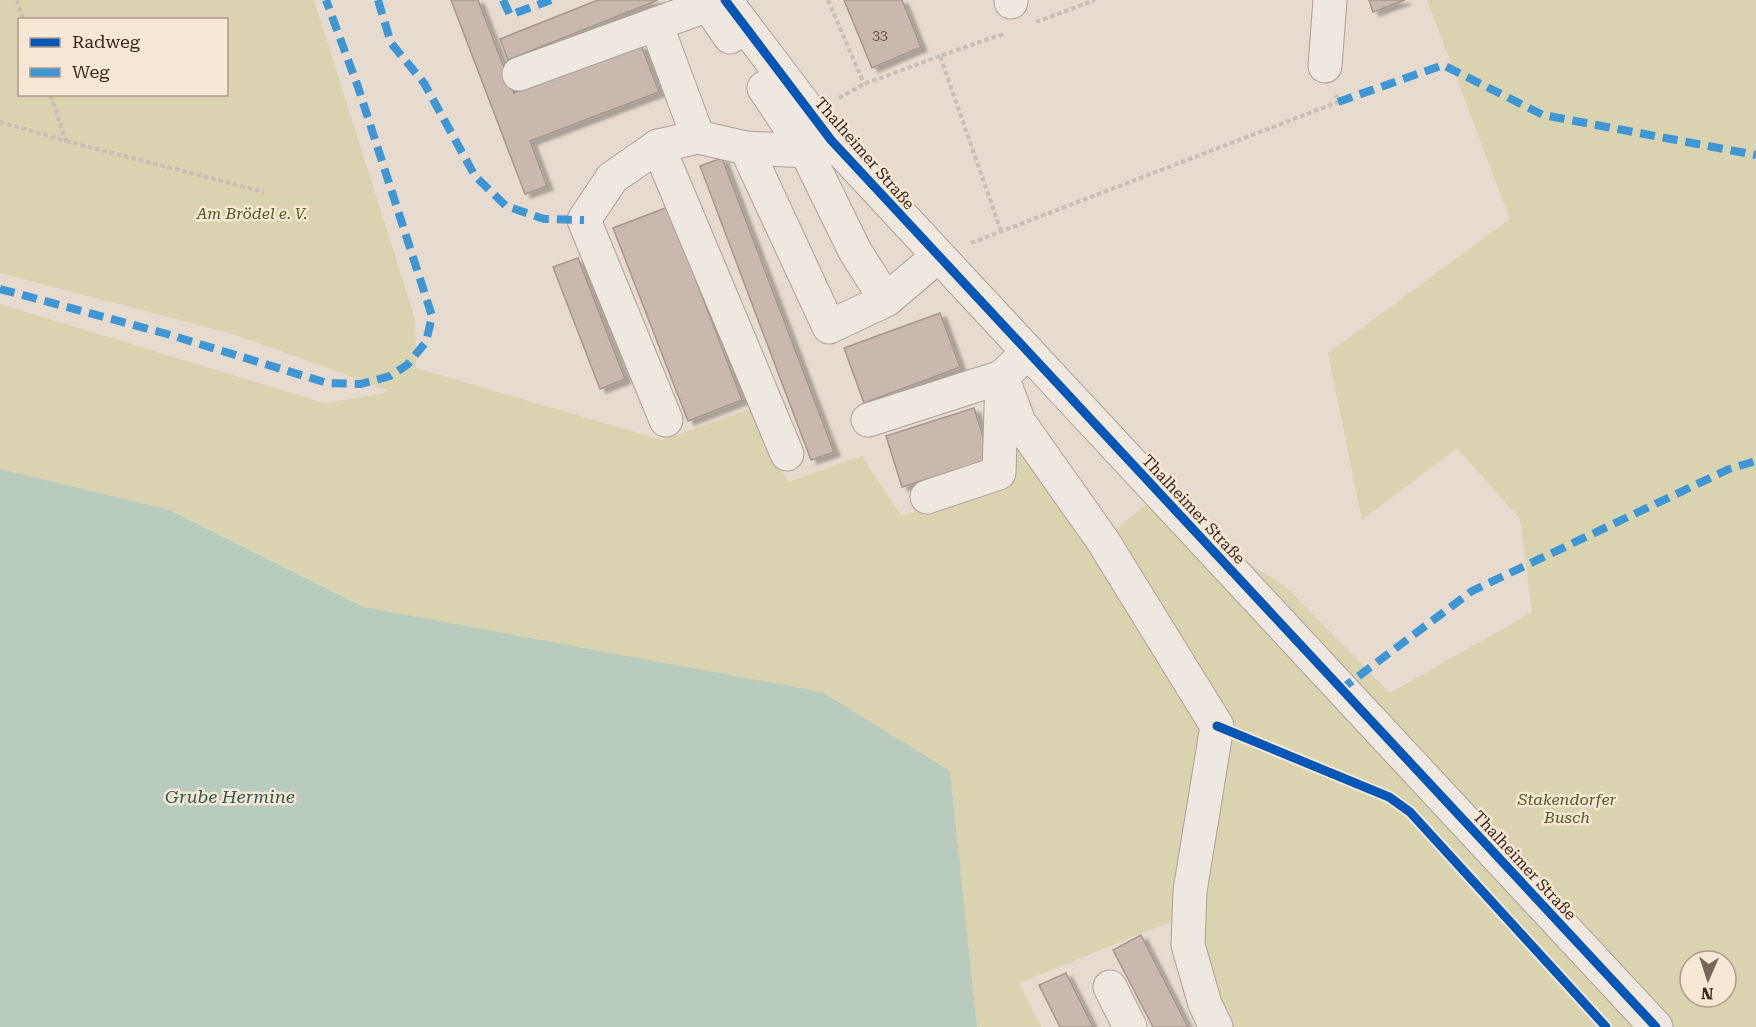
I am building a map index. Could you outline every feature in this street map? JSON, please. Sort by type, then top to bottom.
[{"type":"street","name":"Thalheimer Straße","points":[[725,0],[810,114],[819,145],[937,257],[1028,351],[1656,1027]]},
{"type":"street","points":[[1325,66],[1330,0]]},
{"type":"street","points":[[519,74],[708,5],[819,145],[855,251],[886,300]]},
{"type":"street","points":[[656,24],[698,137]]},
{"type":"street","points":[[666,420],[584,220],[612,178],[658,146],[698,137],[746,148],[819,145]]},
{"type":"street","points":[[658,146],[787,454]]},
{"type":"street","points":[[746,148],[829,327],[886,300],[937,257]]},
{"type":"street","points":[[868,420],[1002,376],[1028,351]]},
{"type":"street","points":[[927,496],[999,473],[1002,376]]},
{"type":"street","points":[[1002,376],[1020,422],[1103,541],[1217,726],[1190,891],[1188,945],[1205,1004],[1216,1027]]},
{"type":"street","points":[[1110,987],[1130,1027]]},
{"type":"path","points":[[17,0],[22,18]]},
{"type":"path","points":[[828,0],[864,84]]},
{"type":"path","points":[[810,114],[864,84],[940,56],[1017,14],[1095,0]]},
{"type":"path","points":[[940,56],[1000,231]]},
{"type":"path","points":[[51,96],[66,141]]},
{"type":"path","points":[[937,257],[1338,102]]},
{"type":"path","points":[[0,123],[264,192]]},
{"type":"green space","points":[[0,0],[314,0],[415,319],[416,368],[662,440],[750,409],[788,482],[862,456],[901,516],[1006,484],[1013,424],[1110,534],[1150,502],[1285,586],[1390,693],[1532,612],[1520,519],[1457,448],[1362,520],[1328,353],[1510,219],[1427,0],[1756,0],[1756,1027],[1221,1027],[1182,917],[1019,983],[1041,1027],[977,1027],[950,771],[822,692],[364,607],[170,510],[0,469],[0,304],[324,403],[382,394],[388,390],[233,334],[0,273]]},
{"type":"water","name":"Grube Hermine","points":[[0,469],[170,510],[364,607],[822,692],[950,771],[977,1027],[0,1027]]},
{"type":"building","points":[[451,0],[478,0],[514,93],[641,45],[659,92],[530,141],[547,186],[525,194]]},
{"type":"building","points":[[598,0],[658,0],[508,60],[500,39]]},
{"type":"building","points":[[844,0],[902,0],[921,47],[872,68]]},
{"type":"building","points":[[1369,0],[1405,0],[1373,12]]},
{"type":"building","points":[[722,158],[834,452],[811,460],[700,166]]},
{"type":"building","points":[[668,207],[742,400],[688,421],[613,228]]},
{"type":"building","points":[[578,258],[625,379],[600,389],[553,267]]},
{"type":"building","points":[[940,313],[960,367],[864,403],[844,348]]},
{"type":"building","points":[[974,408],[990,459],[902,487],[886,436]]},
{"type":"building","points":[[1141,935],[1188,1027],[1153,1027],[1113,950]]},
{"type":"building","points":[[1066,973],[1093,1027],[1060,1027],[1039,985]]},
{"type":"marked path","points":[[0,289],[167,334],[327,383],[361,384],[390,376],[407,365],[426,342],[432,316],[358,87],[326,0]]},
{"type":"marked path","points":[[378,0],[391,43],[424,83],[475,176],[506,206],[544,219],[584,220]]},
{"type":"marked path","points":[[503,0],[510,15],[551,0]]},
{"type":"marked path","points":[[1338,102],[1443,65],[1543,115],[1756,155]]},
{"type":"marked path","points":[[1340,690],[1472,591],[1729,469],[1756,461]]},
{"type":"cycle path","points":[[725,0],[831,140],[1656,1027]]},
{"type":"cycle path","points":[[1217,726],[1389,797],[1410,812],[1606,1027]]},
{"type":"park label","name":"Am Brödel e. V.","points":[[252,213]]},
{"type":"park label","name":"Stakendorfer Busch","points":[[1567,808]]}]
